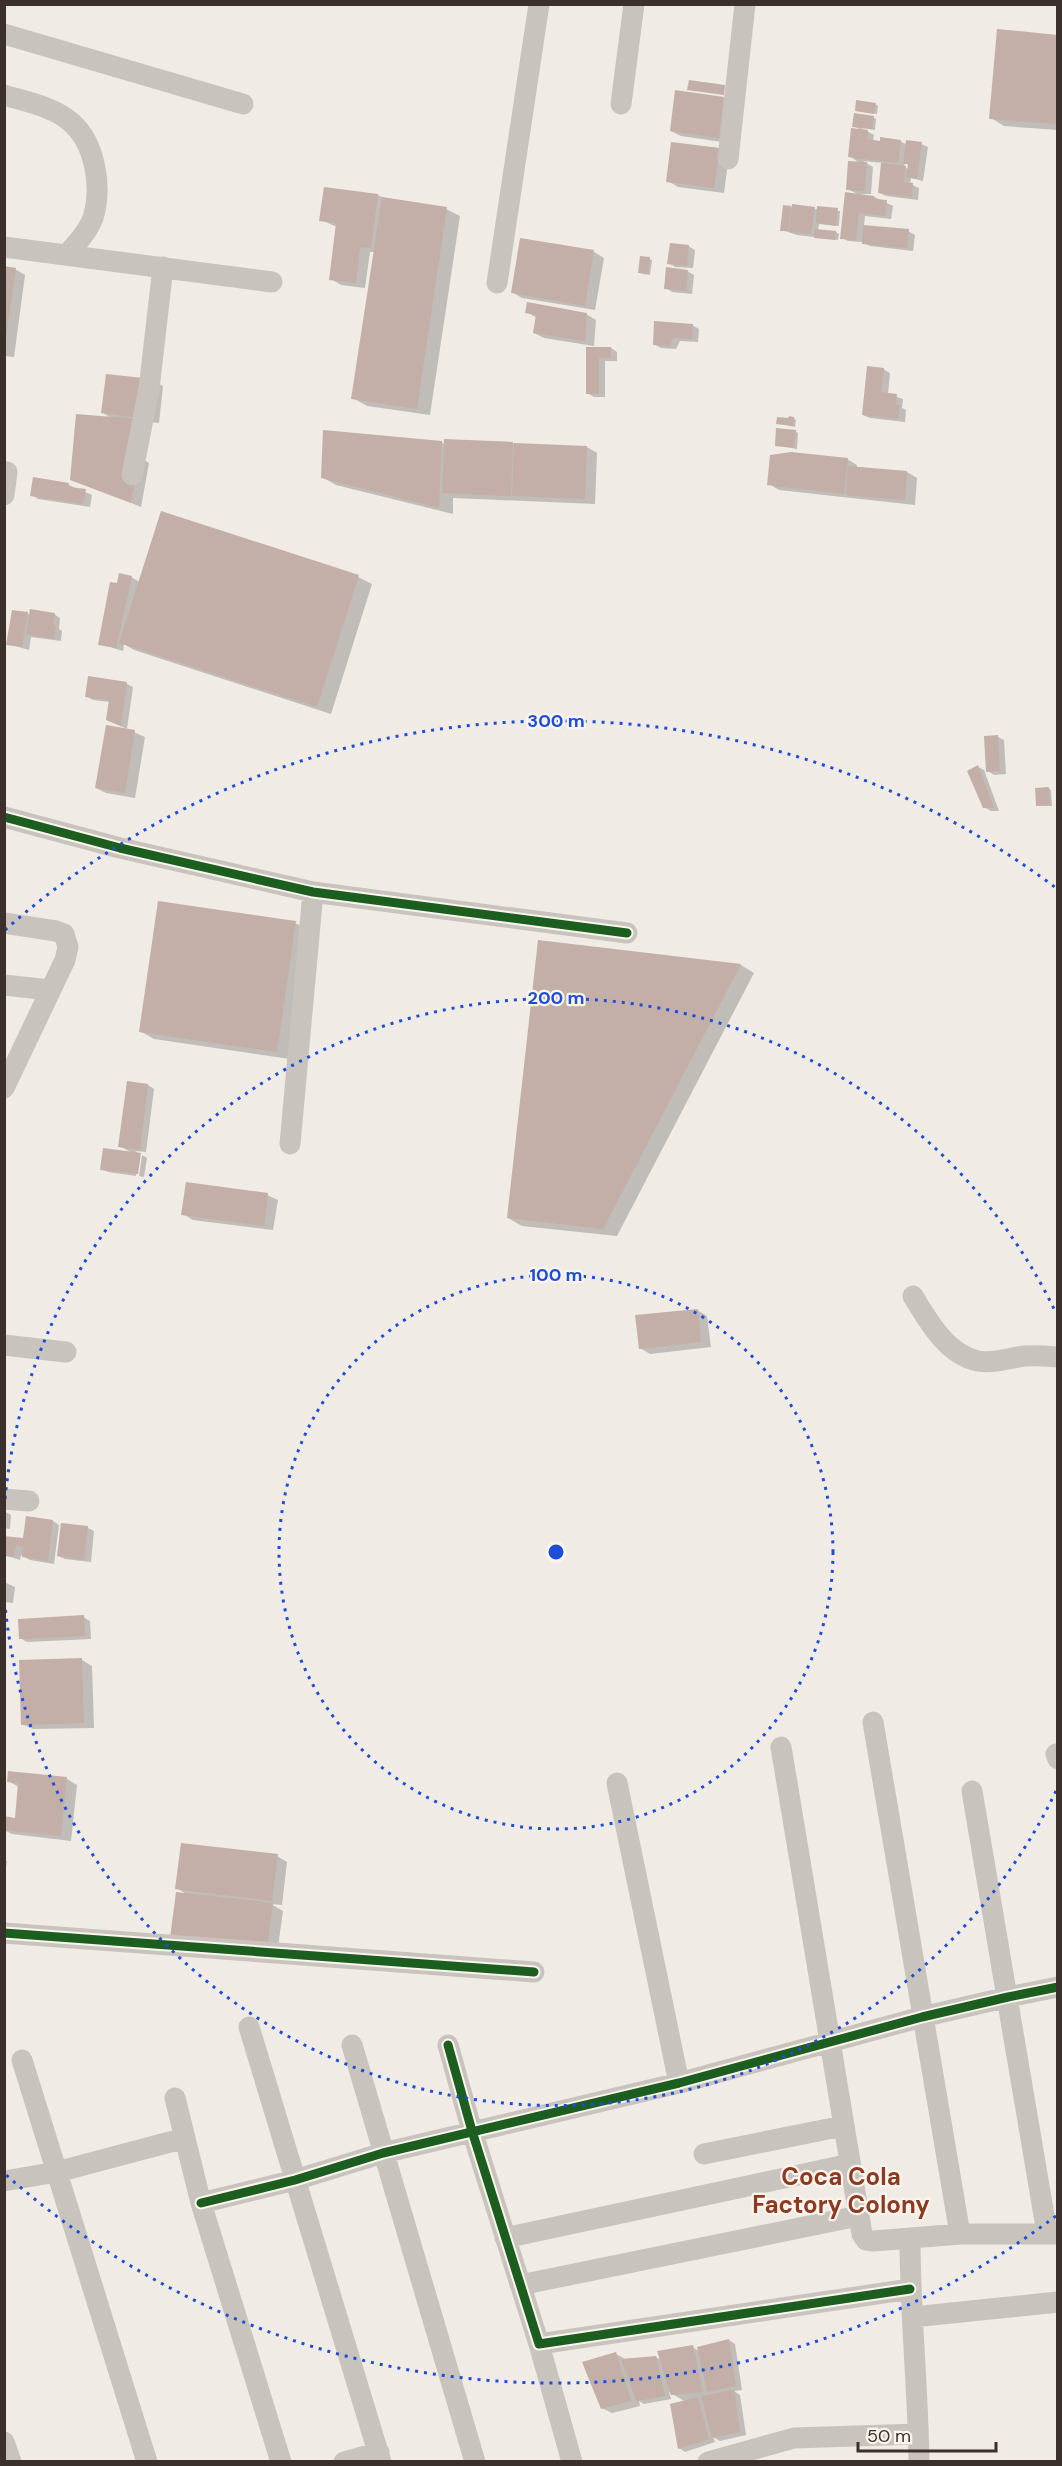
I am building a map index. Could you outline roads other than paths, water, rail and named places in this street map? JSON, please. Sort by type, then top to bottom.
[{"type":"street","points":[[497,283],[539,4]]},
{"type":"street","points":[[621,104],[634,4]]},
{"type":"street","points":[[728,159],[745,4]]},
{"type":"street","points":[[4,34],[243,104]]},
{"type":"street","points":[[4,95],[54,111],[73,124],[91,153],[98,186],[92,219],[77,244],[66,255]]},
{"type":"street","points":[[4,247],[272,282]]},
{"type":"street","points":[[132,476],[149,389],[163,267]]},
{"type":"street","points":[[4,495],[8,472]]},
{"type":"street","points":[[4,818],[120,848],[314,892],[627,933]]},
{"type":"street","points":[[290,1144],[314,892]]},
{"type":"street","points":[[4,924],[56,931],[64,934],[68,947],[50,990],[13,1051],[4,1088]]},
{"type":"street","points":[[4,985],[50,990]]},
{"type":"street","points":[[913,1296],[930,1324],[957,1352],[978,1361],[999,1361],[1026,1356],[1058,1357]]},
{"type":"street","points":[[4,1345],[66,1352]]},
{"type":"street","points":[[4,1499],[29,1501]]},
{"type":"street","points":[[873,1722],[960,2234]]},
{"type":"street","points":[[781,1747],[858,2216],[862,2234],[866,2240],[910,2239],[960,2234],[1052,2234],[972,1791]]},
{"type":"street","points":[[617,1783],[679,2083]]},
{"type":"street","points":[[4,1933],[534,1972]]},
{"type":"street","points":[[201,2203],[295,2180],[382,2153],[679,2083],[1008,1997],[1058,1988]]},
{"type":"street","points":[[249,2027],[380,2457],[344,2462]]},
{"type":"street","points":[[352,2045],[475,2462]]},
{"type":"street","points":[[448,2045],[472,2131],[539,2344],[572,2462]]},
{"type":"street","points":[[22,2060],[147,2462]]},
{"type":"street","points":[[175,2098],[201,2203],[281,2462]]},
{"type":"street","points":[[704,2154],[843,2126]]},
{"type":"street","points":[[4,2181],[57,2172],[185,2138]]},
{"type":"street","points":[[505,2238],[850,2164]]},
{"type":"street","points":[[520,2286],[858,2216]]},
{"type":"street","points":[[910,2239],[910,2289],[914,2317],[919,2462]]},
{"type":"street","points":[[539,2344],[910,2289]]},
{"type":"street","points":[[914,2317],[1058,2302]]},
{"type":"street","points":[[708,2462],[794,2438],[918,2434]]},
{"type":"street","points":[[4,2442],[11,2462]]},
{"type":"district","name":"Coca Cola Factory Colony","points":[[841,2191]]}]
